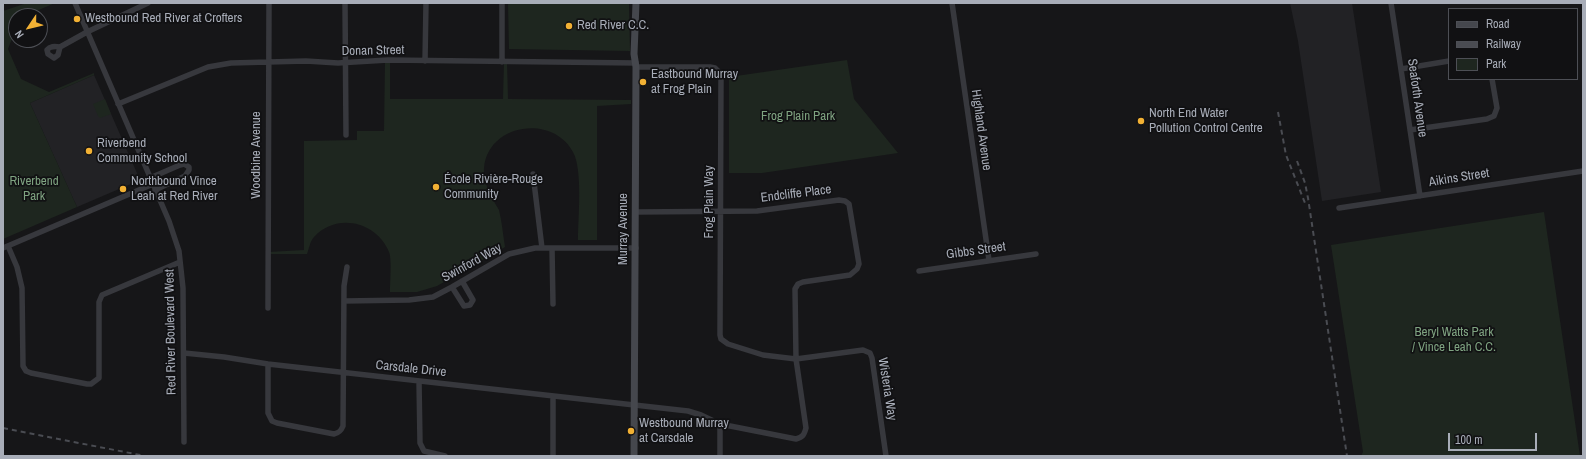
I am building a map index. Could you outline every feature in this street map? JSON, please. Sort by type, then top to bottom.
[{"type":"street","name":"Red River Boulevard West","points":[[75,3],[174,233],[179,251],[184,288],[184,442]]},
{"type":"street","points":[[60,47],[87,32],[148,3]]},
{"type":"street","name":"Woodbine Avenue","points":[[268,308],[269,3]]},
{"type":"street","points":[[345,3],[345,54],[347,62],[346,135]]},
{"type":"street","points":[[425,61],[426,3]]},
{"type":"street","points":[[502,3],[502,62]]},
{"type":"street","name":"Murray Avenue","points":[[634,456],[636,65],[634,54],[636,3]]},
{"type":"street","name":"Highland Avenue","points":[[952,3],[989,260]]},
{"type":"street","name":"Seaforth Avenue","points":[[1391,3],[1420,196]]},
{"type":"street","name":"Donan Street","points":[[118,104],[208,67],[231,63],[425,61],[636,65]]},
{"type":"street","points":[[1401,68],[1448,61]]},
{"type":"street","name":"Frog Plain Way","points":[[636,65],[710,67],[715,68],[721,74],[720,335],[728,344],[763,355],[796,359]]},
{"type":"street","points":[[1410,130],[1487,119],[1494,116],[1496,108],[1492,80]]},
{"type":"street","points":[[155,190],[185,176],[189,170],[189,167],[184,164],[180,165],[151,181],[6,247],[18,267],[22,288],[23,366],[31,373],[91,384],[99,378],[99,302],[102,295],[180,262]]},
{"type":"street","name":"Aikins Street","points":[[1339,208],[1583,171]]},
{"type":"street","points":[[533,174],[542,248]]},
{"type":"street","name":"Endcliffe Place","points":[[636,212],[757,211],[839,200],[845,201],[849,204],[859,264],[857,269],[850,275],[798,284],[795,289],[796,359]]},
{"type":"street","name":"Swinford Way","points":[[344,301],[422,299],[433,297],[509,254],[519,250],[542,248],[636,248]]},
{"type":"street","points":[[552,248],[553,304]]},
{"type":"street","name":"Gibbs Street","points":[[919,271],[1036,254]]},
{"type":"street","points":[[268,364],[268,413],[272,420],[276,423],[334,434],[342,430],[344,301],[347,267]]},
{"type":"street","points":[[452,287],[464,306],[470,305],[473,300],[462,281]]},
{"type":"street","name":"Wisteria Way","points":[[796,359],[863,350],[870,353],[872,358],[886,456]]},
{"type":"street","name":"Carsdale Drive","points":[[184,353],[224,357],[268,364],[688,411],[720,424],[796,439],[801,438],[806,428],[796,359]]},
{"type":"street","points":[[419,381],[420,443],[424,451],[445,456]]},
{"type":"street","points":[[552,396],[552,456]]},
{"type":"street","points":[[720,424],[720,456]]},
{"type":"shaded area","points":[[1290,3],[1352,3],[1381,192],[1322,201],[1298,41]]},
{"type":"shaded area","name":"Riverbend Community School","points":[[94,75],[140,180],[77,207],[30,103]]},
{"type":"green space","name":"Riverbend Park","points":[[27,3],[55,3],[43,8],[12,8]]},
{"type":"green space","name":"Red River C.C.","points":[[508,3],[629,3],[630,51],[509,49]]},
{"type":"green space","name":"Riverbend Park","points":[[8,9],[8,49],[21,79],[49,92],[94,73],[94,75],[30,103],[77,207],[3,239],[3,11]]},
{"type":"green space","name":"Frog Plain Park","points":[[847,60],[854,99],[898,153],[762,173],[729,173],[729,77]]},
{"type":"green space","points":[[385,62],[390,62],[390,99],[503,99],[504,62],[507,62],[508,99],[631,100],[631,104],[597,106],[597,240],[578,240],[579,182],[576,160],[573,152],[564,140],[551,132],[537,128],[522,129],[509,133],[497,141],[488,153],[484,168],[484,176],[488,189],[499,210],[505,247],[437,286],[417,292],[390,292],[391,265],[389,252],[375,233],[366,227],[356,224],[345,223],[323,229],[314,237],[307,254],[271,254],[268,252],[304,250],[304,141],[357,140],[357,131],[384,131]]},
{"type":"green space","points":[[105,99],[111,114],[100,118],[93,104]]},
{"type":"green space","name":"Beryl Watts Park / Vince Leah C.C.","points":[[1544,212],[1580,456],[1361,456],[1363,452],[1331,245]]},
{"type":"railway","points":[[1278,112],[1286,155],[1305,203]]},
{"type":"railway","points":[[1297,161],[1305,183],[1308,198],[1347,456]]},
{"type":"railway","points":[[3,428],[145,456]]},
{"type":"place","name":"Westbound Red River at Crofters","points":[[77,19]]},
{"type":"place","name":"Red River C.C.","points":[[569,26]]},
{"type":"place","name":"Eastbound Murray at Frog Plain","points":[[643,82]]},
{"type":"place","name":"North End Water Pollution Control Centre","points":[[1141,121]]},
{"type":"place","name":"Riverbend Community School","points":[[89,151]]},
{"type":"place","name":"École Rivière-Rouge Community","points":[[436,187]]},
{"type":"place","name":"Northbound Vince Leah at Red River","points":[[123,189]]},
{"type":"place","name":"Westbound Murray at Carsdale","points":[[631,431]]}]
